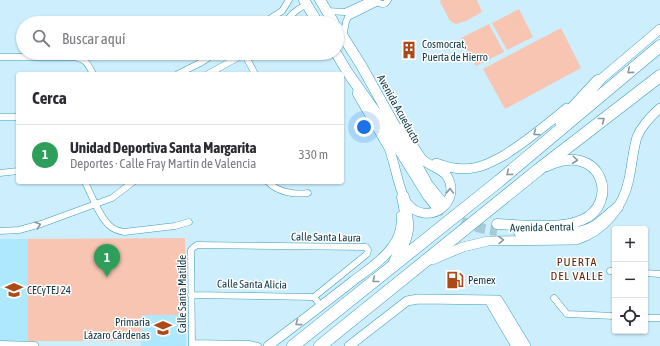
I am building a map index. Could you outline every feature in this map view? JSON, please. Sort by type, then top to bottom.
[{"type":"highway","points":[[283,346],[294,345],[526,158],[660,46]]},
{"type":"highway","points":[[320,346],[538,170],[659,77]]},
{"type":"highway","points":[[526,158],[598,81]]},
{"type":"highway","points":[[394,265],[408,229],[403,197]]},
{"type":"highway","points":[[332,346],[356,317]]},
{"type":"main road","points":[[320,0],[330,16]]},
{"type":"main road","points":[[305,2],[314,16]]},
{"type":"main road","points":[[412,146],[426,158],[445,166],[467,169],[484,166],[518,147],[540,131],[660,29]]},
{"type":"main road","name":"Avenida Acueducto","points":[[340,60],[377,114],[428,196],[439,204],[344,39]]},
{"type":"main road","points":[[348,73],[355,88],[384,137],[393,157],[403,197],[414,210],[418,212],[429,214],[435,213],[443,208],[448,201],[450,194],[450,184],[446,174],[425,162],[412,146],[387,108],[382,104]]},
{"type":"main road","name":"Avenida Central","points":[[420,266],[446,253],[476,243],[501,240],[561,241],[576,240],[588,236],[604,225],[618,208],[629,180],[638,136],[650,118],[660,108]]},
{"type":"main road","points":[[538,170],[556,161],[568,159],[584,161],[597,171],[602,187],[600,203],[596,210],[583,220],[567,224],[497,227],[568,234],[587,230],[618,208]]},
{"type":"main road","points":[[268,346],[321,306],[392,248],[401,227],[402,219],[396,167]]},
{"type":"main road","points":[[348,346],[407,301],[418,299],[494,300]]},
{"type":"main road","points":[[494,300],[516,346]]},
{"type":"main road","points":[[494,300],[526,346]]},
{"type":"street","points":[[274,16],[282,11],[289,0]]},
{"type":"street","points":[[327,11],[347,14],[375,1],[383,4],[387,3],[388,0]]},
{"type":"street","points":[[291,16],[305,2]]},
{"type":"street","points":[[344,32],[347,14]]},
{"type":"street","points":[[0,57],[16,57]]},
{"type":"street","points":[[84,60],[92,72]]},
{"type":"street","points":[[182,72],[205,60]]},
{"type":"street","points":[[212,72],[233,60]]},
{"type":"street","points":[[249,60],[255,72]]},
{"type":"street","points":[[202,62],[208,72]]},
{"type":"street","points":[[0,117],[16,117]]},
{"type":"street","points":[[0,173],[16,171]]},
{"type":"street","points":[[86,184],[110,227],[117,231],[124,232],[175,226],[189,222]]},
{"type":"street","points":[[0,231],[19,230],[42,224],[112,198],[130,184]]},
{"type":"street","points":[[270,184],[281,190],[300,194],[308,193]]},
{"type":"street","name":"Calle Santa Matilde","points":[[192,344],[191,250],[197,245]]},
{"type":"street","name":"Calle Santa Laura","points":[[197,245],[366,247],[368,250],[367,254],[314,297]]},
{"type":"street","points":[[648,273],[660,274]]},
{"type":"street","name":"Calle Santa Alicia","points":[[191,295],[314,297]]},
{"type":"street","points":[[314,297],[321,306]]},
{"type":"street","points":[[554,298],[567,314],[612,316]]},
{"type":"street","points":[[648,318],[660,318]]},
{"type":"street","points":[[0,344],[35,345]]},
{"type":"street","points":[[192,344],[249,344],[258,346]]},
{"type":"shaded area","points":[[441,0],[477,0],[482,12],[466,21],[456,24],[450,21],[440,2]]},
{"type":"shaded area","points":[[519,9],[533,37],[507,50],[492,23]]},
{"type":"shaded area","points":[[489,24],[504,52],[476,66],[461,38]]},
{"type":"shaded area","points":[[561,28],[581,68],[505,109],[483,69]]},
{"type":"shaded area","points":[[185,238],[186,315],[141,315],[141,341],[28,341],[28,239]]},
{"type":"shaded area","name":"CECyTEJ 24","points":[[0,239],[28,239],[28,341],[0,341]]},
{"type":"shaded area","name":"Primaria Lázaro Cárdenas","points":[[140,315],[186,315],[186,346],[141,346]]},
{"type":"tunnel","points":[[436,206],[450,216],[465,223],[480,228],[497,231]]},
{"type":"place","name":"Cosmocrat, Puerta de Hierro","points":[[409,50]]},
{"type":"place","name":"Unidad Deportiva Santa Margarita","points":[[107,277]]},
{"type":"place","name":"Pemex","points":[[455,280]]},
{"type":"place","name":"CECyTEJ 24","points":[[14,290]]},
{"type":"place","name":"Primaria Lázaro Cárdenas","points":[[163,328]]},
{"type":"district","name":"PUERTA DEL VALLE","points":[[577,269]]}]
